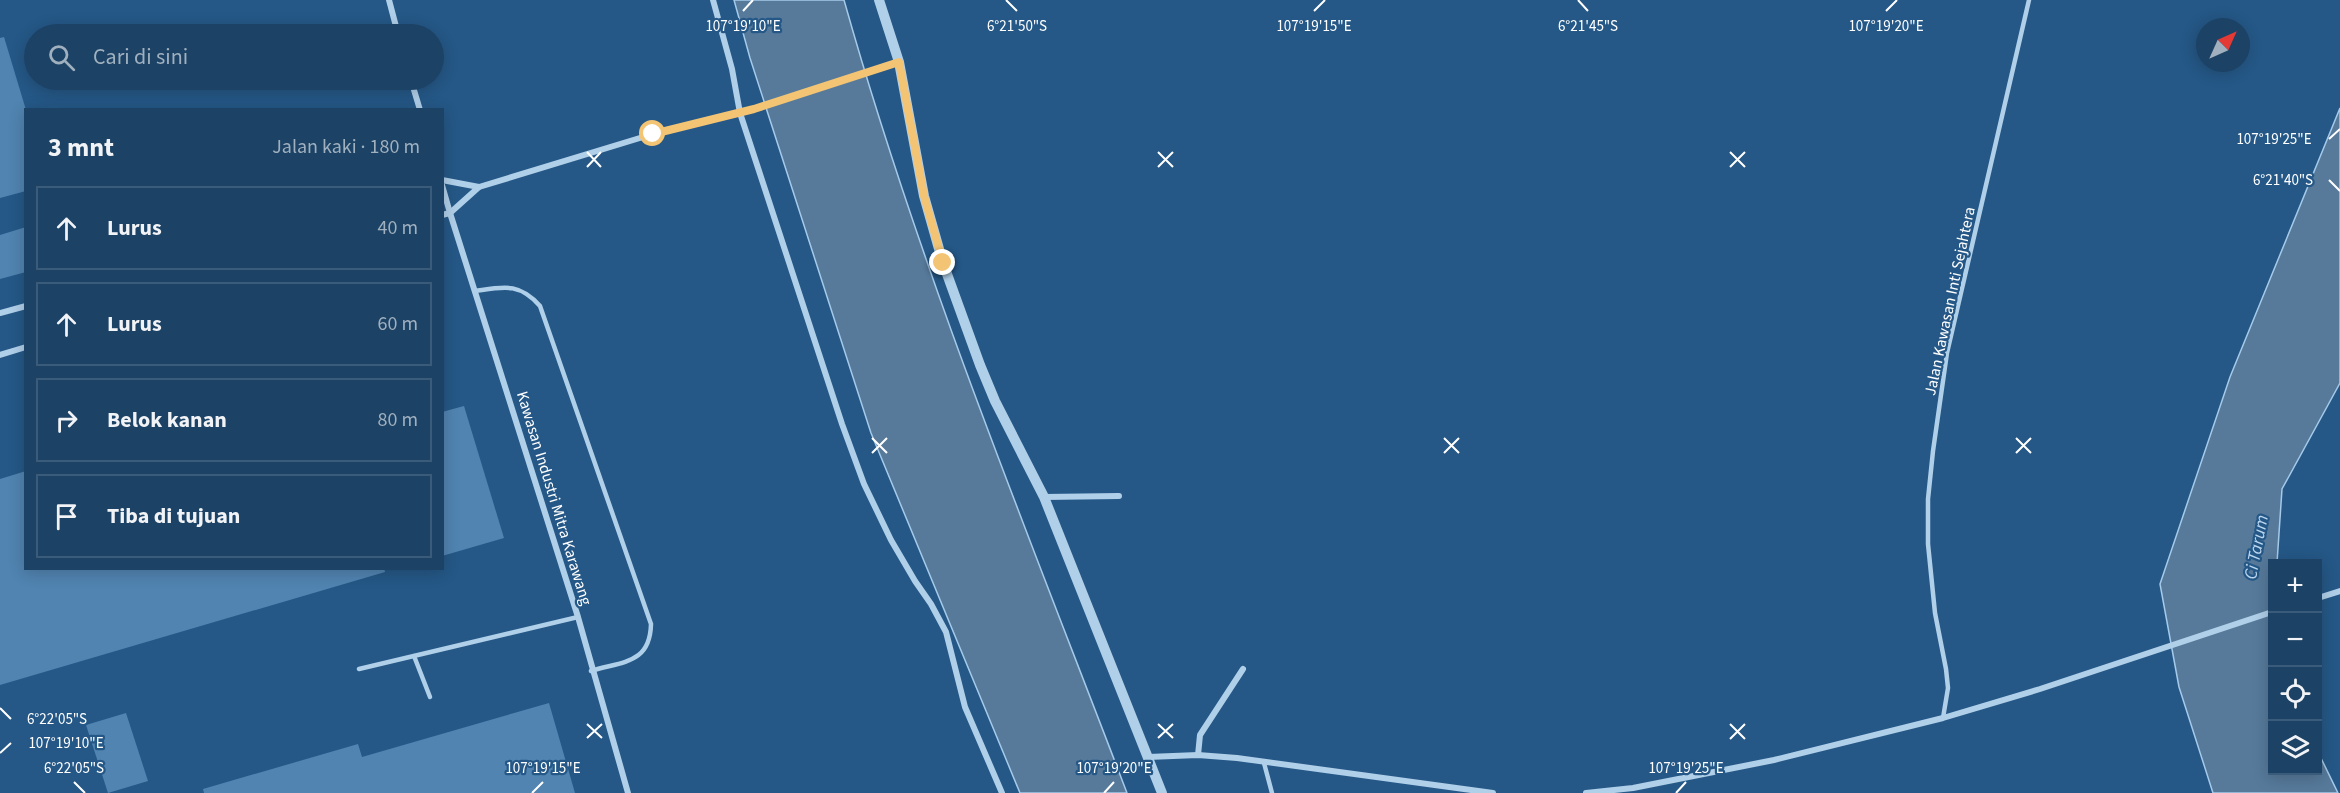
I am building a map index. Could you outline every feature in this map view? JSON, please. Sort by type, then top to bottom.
[{"type":"street","points":[[389,0],[395,24]]},
{"type":"street","points":[[713,0],[732,69],[740,113],[864,484],[891,540],[946,632],[965,707],[1002,793]]},
{"type":"street","points":[[879,0],[899,62],[919,173],[943,263],[991,392],[1044,497],[1162,793]]},
{"type":"street","points":[[446,214],[479,187],[653,134],[754,109],[871,73],[899,62]]},
{"type":"street","points":[[414,90],[419,108]]},
{"type":"street","points":[[444,180],[479,187]]},
{"type":"street","name":"Kawasan Industri Mitra Karawang","points":[[446,214],[475,291],[578,617],[591,671],[628,793]]},
{"type":"street","points":[[0,313],[24,307]]},
{"type":"street","points":[[0,355],[24,348]]},
{"type":"street","points":[[1044,497],[1119,496]]},
{"type":"street","points":[[2322,597],[2340,591]]},
{"type":"street","points":[[1586,793],[1633,788],[1774,760],[1943,718],[2040,689],[2269,613]]},
{"type":"street","points":[[1198,755],[1200,735],[1243,669]]},
{"type":"street","points":[[1148,757],[1198,755],[1238,758],[1493,793]]},
{"type":"lane","name":"Jalan Kawasan Inti Sejahtera","points":[[1943,718],[1948,688],[1935,613],[1928,544],[1928,499],[1933,451],[1947,353],[2029,0]]},
{"type":"lane","points":[[475,291],[509,286],[532,296],[540,306],[651,624],[651,639],[646,650],[637,657],[591,671]]},
{"type":"lane","points":[[359,669],[578,617]]},
{"type":"lane","points":[[414,656],[430,697]]},
{"type":"lane","points":[[1264,763],[1272,793]]},
{"type":"water","points":[[734,0],[844,0],[906,201],[976,400],[1127,793],[1020,793],[871,433],[750,58]]},
{"type":"water","name":"Ci Tarum","points":[[2340,108],[2340,383],[2282,489],[2277,559],[2268,559],[2268,775],[2322,775],[2322,760],[2338,793],[2213,793],[2179,687],[2160,584],[2230,377]]},
{"type":"building","points":[[4,37],[25,108],[24,192],[0,198],[0,38]]},
{"type":"building","points":[[24,228],[24,273],[0,279],[0,235]]},
{"type":"building","points":[[464,406],[504,538],[444,555],[444,411]]},
{"type":"building","points":[[24,472],[24,570],[384,570],[385,572],[0,685],[0,479]]},
{"type":"building","points":[[549,703],[575,793],[204,793],[203,789],[358,744],[362,757]]},
{"type":"building","points":[[126,713],[148,781],[108,793],[86,725]]},
{"type":"route","points":[[653,134],[754,109],[871,73],[899,62],[924,196],[943,263]]}]
